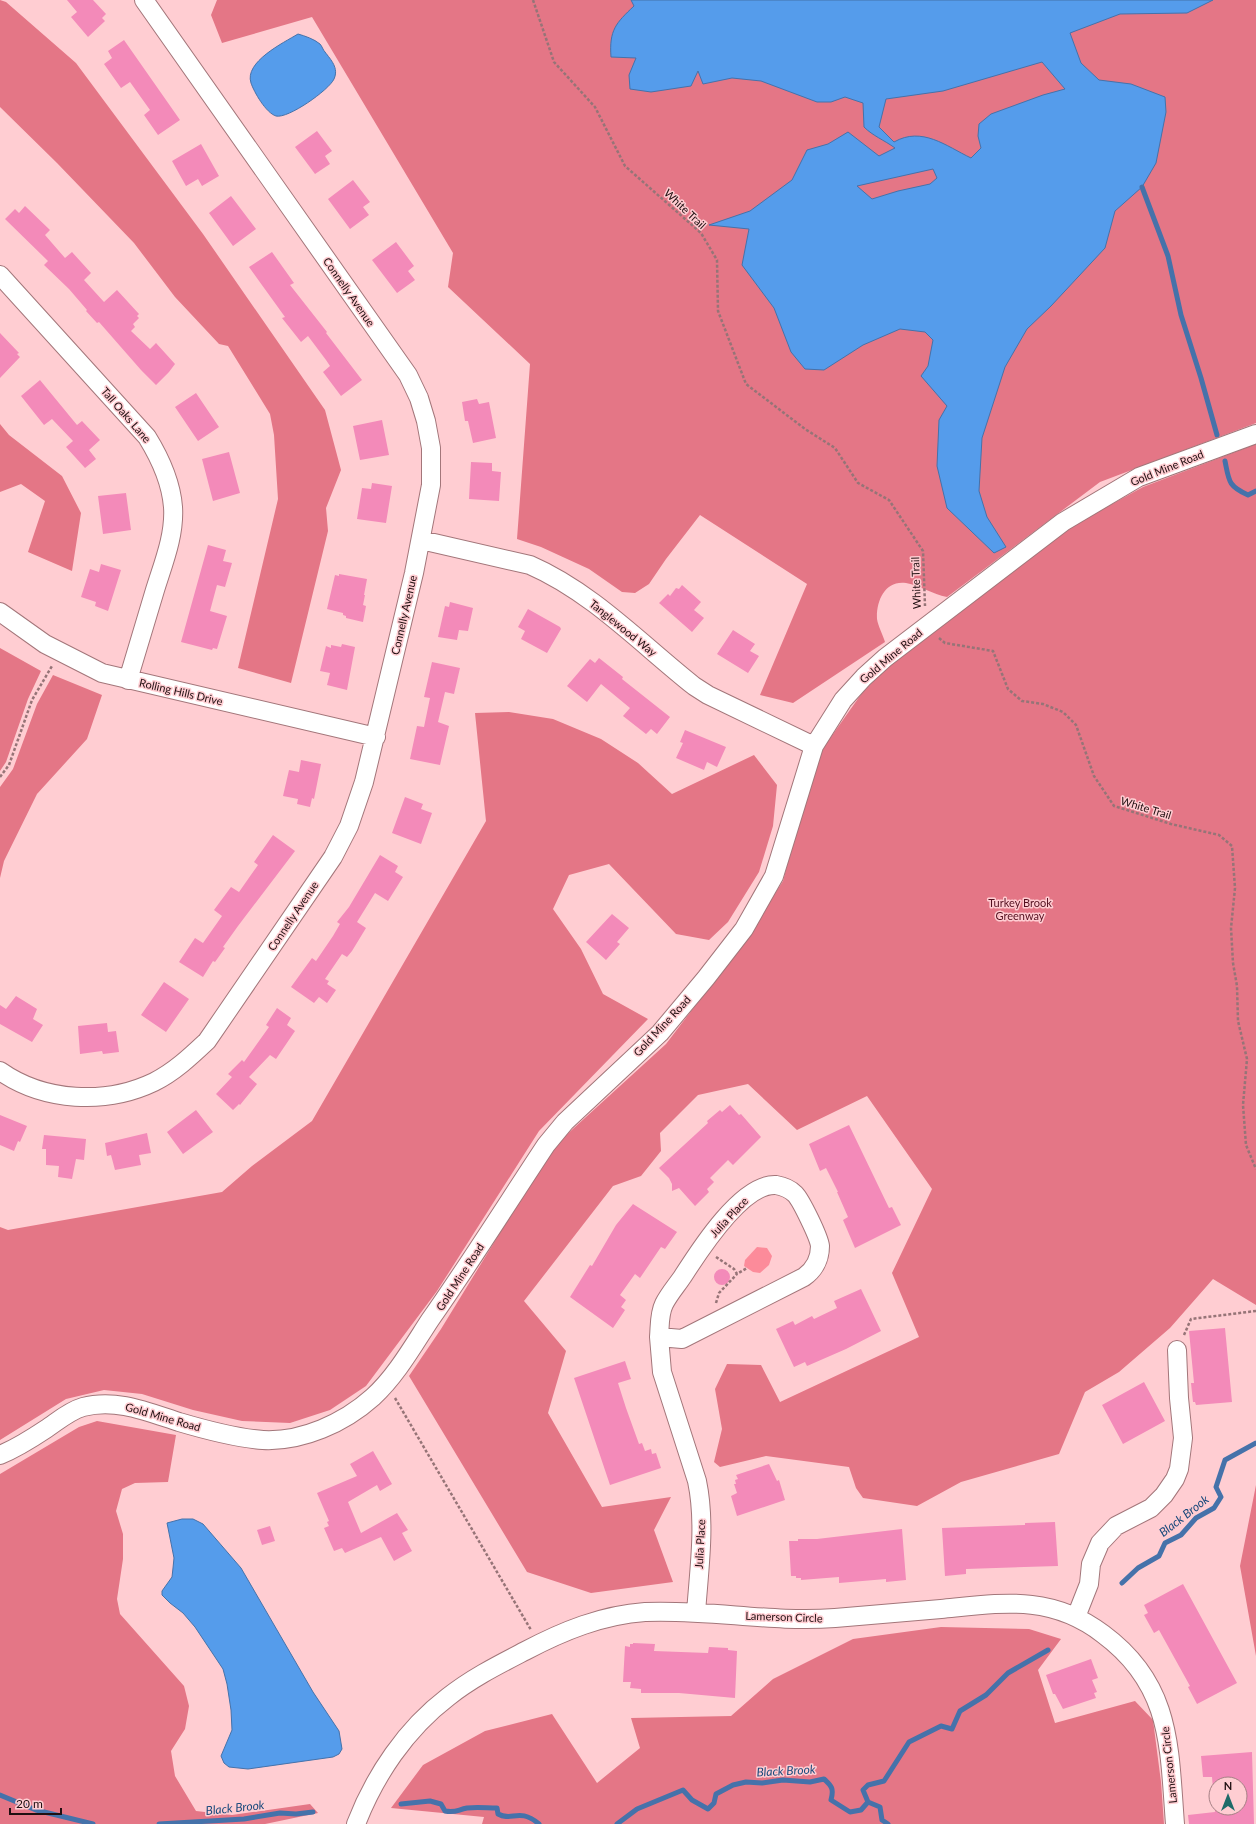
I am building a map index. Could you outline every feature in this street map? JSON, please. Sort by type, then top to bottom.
[{"type":"street","name":"Connelly Avenue","points":[[0,1071],[18,1082],[52,1093],[73,1096],[107,1096],[134,1090],[154,1082],[170,1073],[207,1041],[229,1011],[333,857],[358,804],[376,737],[421,540],[431,485],[431,448],[426,421],[419,398],[408,375],[144,0]]},
{"type":"street","name":"Tall Oaks Lane","points":[[0,275],[139,427],[156,452],[168,481],[173,508],[173,522],[167,548],[128,680]]},
{"type":"street","name":"Gold Mine Road","points":[[0,1455],[19,1446],[74,1411],[102,1404],[126,1406],[200,1428],[263,1440],[295,1437],[330,1426],[358,1410],[384,1386],[446,1297],[546,1145],[565,1122],[660,1032],[706,978],[744,929],[774,876],[814,746],[831,718],[858,683],[885,658],[1063,522],[1139,478],[1256,434]]},
{"type":"street","name":"Tanglewood Way","points":[[421,540],[530,565],[547,572],[577,590],[676,672],[708,695],[814,746]]},
{"type":"street","name":"Rolling Hills Drive","points":[[0,612],[24,630],[61,653],[102,673],[376,737]]},
{"type":"street","name":"Julia Place","points":[[659,1337],[682,1339],[804,1277],[812,1270],[818,1256],[819,1242],[800,1201],[794,1193],[778,1186],[764,1186],[750,1194],[733,1209],[699,1252],[665,1303],[661,1316],[659,1337],[662,1372],[697,1481],[700,1496],[701,1530],[696,1613]]},
{"type":"street","points":[[1076,1617],[1089,1584],[1091,1564],[1100,1543],[1116,1526],[1151,1508],[1164,1495],[1175,1479],[1179,1469],[1183,1438],[1179,1398],[1177,1350]]},
{"type":"street","name":"Lamerson Circle","points":[[356,1824],[380,1774],[404,1741],[427,1715],[445,1698],[481,1674],[539,1644],[584,1624],[622,1615],[659,1612],[804,1620],[1019,1603],[1049,1608],[1076,1617],[1099,1630],[1116,1644],[1136,1666],[1149,1685],[1159,1706],[1166,1728],[1175,1824]]},
{"type":"path","name":"White Trail","points":[[533,0],[554,62],[595,107],[625,166],[701,233],[717,260],[718,311],[746,384],[805,428],[835,448],[858,483],[889,500],[923,551],[926,626],[945,643],[993,651],[1008,689],[1022,700],[1043,704],[1063,712],[1076,725],[1094,776],[1114,806],[1171,824],[1219,834],[1232,846],[1235,888],[1231,928],[1233,962],[1237,986],[1238,1021],[1247,1059],[1243,1105],[1246,1145],[1256,1169]]},
{"type":"path","points":[[0,777],[8,765],[32,700],[52,666]]},
{"type":"path","points":[[712,1260],[715,1256],[737,1274]]},
{"type":"path","points":[[718,1308],[716,1302],[717,1297],[737,1274],[747,1268]]},
{"type":"path","points":[[1177,1350],[1191,1319],[1256,1311]]},
{"type":"path","points":[[384,1386],[394,1396],[539,1644]]},
{"type":"shaded area","points":[[757,1247],[767,1248],[772,1256],[769,1265],[760,1273],[753,1272],[744,1266],[745,1260]]},
{"type":"green space","points":[[0,0],[6,2],[76,63],[203,234],[325,410],[341,470],[326,508],[328,531],[291,683],[238,668],[278,499],[274,435],[270,414],[228,346],[219,344],[175,297],[134,243],[57,163],[0,107]]},
{"type":"green space","points":[[217,0],[1256,0],[1256,423],[1100,482],[947,597],[906,583],[892,585],[883,593],[877,612],[877,619],[885,642],[793,703],[760,695],[807,584],[700,515],[649,584],[635,593],[622,592],[589,569],[541,547],[517,539],[530,364],[448,287],[453,253],[312,17],[222,43],[211,15]]},
{"type":"green space","points":[[0,424],[9,435],[62,476],[81,513],[72,571],[28,552],[45,501],[21,484],[0,492]]},
{"type":"green space","name":"Turkey Brook Greenway","points":[[1256,444],[1256,1305],[1213,1279],[1170,1328],[1119,1372],[1085,1392],[1059,1454],[961,1482],[917,1506],[863,1498],[856,1488],[849,1467],[766,1456],[720,1467],[714,1462],[722,1429],[715,1389],[727,1364],[761,1365],[780,1402],[919,1337],[892,1273],[932,1189],[867,1096],[797,1130],[748,1084],[698,1095],[660,1133],[661,1151],[641,1176],[613,1186],[524,1301],[566,1351],[548,1413],[602,1507],[671,1497],[654,1530],[673,1582],[591,1593],[527,1572],[409,1376],[441,1329],[552,1148],[666,1044],[743,943],[783,881],[809,780],[821,751],[862,693],[888,666],[1063,531],[1143,487]]},
{"type":"green space","points":[[0,648],[41,671],[28,699],[6,762],[0,771]]},
{"type":"green space","points":[[53,675],[102,695],[87,739],[37,794],[4,861],[0,878],[0,787],[13,769],[37,704]]},
{"type":"green space","points":[[509,712],[553,719],[601,739],[638,763],[672,794],[754,755],[777,785],[773,826],[759,872],[728,922],[709,940],[676,934],[609,864],[569,875],[553,909],[581,949],[603,994],[648,1019],[539,1131],[437,1291],[366,1386],[330,1410],[290,1423],[242,1421],[193,1410],[142,1394],[104,1390],[66,1399],[0,1440],[0,1227],[8,1230],[222,1192],[252,1166],[312,1121],[486,821],[475,713]]},
{"type":"green space","points":[[97,1421],[176,1435],[168,1482],[135,1483],[122,1489],[116,1511],[123,1534],[123,1559],[117,1599],[120,1614],[184,1686],[189,1706],[185,1729],[171,1751],[175,1776],[196,1811],[232,1815],[310,1804],[318,1813],[265,1824],[0,1824],[0,1474],[79,1427]]},
{"type":"green space","points":[[1256,1485],[1256,1656],[1240,1566]]},
{"type":"green space","points":[[941,1627],[1029,1629],[1061,1639],[1038,1670],[1055,1723],[1135,1701],[1153,1720],[1161,1782],[1164,1824],[482,1824],[484,1817],[391,1808],[423,1765],[485,1731],[552,1714],[597,1783],[640,1748],[631,1718],[731,1716],[773,1679],[853,1639]]},
{"type":"water","points":[[631,0],[1213,0],[1187,13],[1120,14],[1070,33],[1081,63],[1099,80],[1131,84],[1165,97],[1166,112],[1156,163],[1142,187],[1115,211],[1105,248],[1051,306],[1027,329],[1005,367],[982,438],[979,491],[987,517],[1006,547],[994,553],[947,508],[937,466],[939,420],[947,406],[921,376],[928,366],[933,340],[925,332],[900,329],[863,345],[824,370],[805,369],[791,352],[774,308],[742,265],[749,229],[709,225],[750,211],[792,180],[807,150],[828,144],[848,132],[879,156],[895,148],[864,127],[863,103],[845,97],[831,102],[817,102],[761,81],[732,78],[703,84],[698,71],[691,86],[651,92],[630,89],[629,75],[636,58],[611,57],[611,40],[618,22],[634,6]],"holes":[[[1042,62],[1065,89],[1043,95],[991,114],[979,124],[978,136],[981,148],[971,158],[943,143],[924,137],[914,136],[894,142],[879,127],[886,99],[943,91]],[[933,169],[937,178],[930,184],[898,191],[872,199],[857,186]]]},
{"type":"water","points":[[298,34],[312,39],[320,44],[334,64],[336,71],[334,79],[325,90],[308,103],[282,116],[276,116],[264,107],[251,83],[250,75],[253,68],[266,54]]},
{"type":"water","points":[[182,1519],[193,1519],[203,1524],[241,1568],[313,1692],[339,1731],[342,1749],[339,1754],[333,1757],[248,1769],[229,1767],[224,1763],[221,1756],[232,1730],[231,1710],[223,1669],[195,1627],[183,1613],[162,1595],[162,1591],[172,1577],[174,1558],[167,1523]]},
{"type":"building","points":[[67,0],[93,0],[106,14],[102,18],[105,21],[88,37],[71,17],[77,12]]},
{"type":"building","points":[[124,40],[180,120],[158,135],[144,115],[150,110],[130,82],[121,88],[104,64],[112,58],[108,51]]},
{"type":"building","points":[[317,131],[332,151],[325,156],[330,164],[315,174],[295,147]]},
{"type":"building","points":[[201,144],[219,176],[202,186],[198,179],[186,186],[172,161]]},
{"type":"building","points":[[353,180],[370,202],[363,207],[369,215],[350,229],[328,199]]},
{"type":"building","points":[[231,196],[256,229],[233,246],[209,213]]},
{"type":"building","points":[[25,206],[50,230],[45,235],[65,258],[72,252],[91,273],[84,280],[104,302],[117,290],[139,314],[137,316],[139,318],[133,324],[135,327],[131,331],[150,349],[156,343],[175,364],[156,385],[99,322],[97,323],[86,311],[87,310],[69,289],[44,265],[48,261],[5,219],[15,209],[19,213]]},
{"type":"building","points":[[396,242],[414,266],[408,271],[415,280],[397,293],[372,260]]},
{"type":"building","points":[[272,252],[294,283],[290,285],[362,380],[341,396],[323,372],[330,366],[326,360],[308,336],[301,342],[282,318],[285,317],[249,267]]},
{"type":"building","points":[[0,333],[19,353],[17,354],[20,357],[0,378]]},
{"type":"building","points":[[40,380],[77,425],[82,421],[100,440],[89,450],[96,459],[85,468],[66,447],[73,441],[52,419],[44,425],[21,396]]},
{"type":"building","points":[[196,393],[219,427],[198,441],[175,407]]},
{"type":"building","points":[[477,399],[479,404],[489,402],[496,438],[473,443],[468,421],[465,421],[462,402]]},
{"type":"building","points":[[382,420],[389,455],[360,460],[353,426]]},
{"type":"building","points":[[229,452],[240,493],[213,501],[202,459]]},
{"type":"building","points":[[471,462],[492,463],[492,471],[501,472],[499,501],[469,499]]},
{"type":"building","points":[[372,483],[392,486],[386,523],[357,519],[362,488],[371,489]]},
{"type":"building","points":[[126,493],[131,530],[103,534],[98,496]]},
{"type":"building","points":[[208,545],[226,550],[223,561],[232,563],[225,587],[217,585],[210,611],[227,616],[217,649],[213,648],[212,650],[181,642]]},
{"type":"building","points":[[101,564],[121,570],[108,611],[95,606],[96,602],[81,597],[90,569],[99,572]]},
{"type":"building","points":[[339,574],[367,579],[363,605],[366,606],[363,622],[346,618],[343,613],[327,609],[335,575],[339,576]]},
{"type":"building","points":[[682,585],[701,602],[694,610],[704,618],[692,632],[659,603],[668,594],[670,596],[676,588],[679,589]]},
{"type":"building","points":[[450,602],[473,608],[468,631],[459,630],[457,640],[438,637],[445,606],[449,607]]},
{"type":"building","points":[[528,609],[561,629],[547,653],[521,639],[525,631],[518,627]]},
{"type":"building","points":[[733,630],[755,644],[750,651],[759,656],[748,673],[717,654]]},
{"type":"building","points":[[342,644],[355,647],[347,690],[327,685],[330,673],[320,671],[326,646],[331,648],[331,645],[341,647]]},
{"type":"building","points":[[599,658],[623,677],[622,679],[670,717],[657,734],[651,729],[646,734],[623,716],[630,708],[601,684],[587,702],[567,686],[590,659],[595,663]]},
{"type":"building","points":[[432,662],[460,668],[454,694],[445,692],[438,722],[449,726],[440,765],[410,759],[417,726],[424,727],[430,698],[424,697]]},
{"type":"building","points":[[685,730],[726,747],[717,767],[707,762],[704,770],[676,758],[683,743],[680,742]]},
{"type":"building","points":[[301,760],[321,764],[314,799],[312,798],[310,807],[297,804],[298,799],[283,796],[289,770],[299,772]]},
{"type":"building","points":[[405,797],[423,804],[421,809],[432,813],[421,844],[392,833]]},
{"type":"building","points":[[273,835],[295,851],[238,926],[223,947],[225,948],[215,962],[213,961],[203,977],[179,962],[195,938],[203,943],[222,916],[214,910],[231,887],[239,892],[258,865],[254,862]]},
{"type":"building","points":[[380,855],[398,866],[395,872],[403,877],[388,901],[375,893],[357,922],[366,928],[352,951],[347,957],[342,954],[325,979],[329,981],[327,984],[336,990],[327,1003],[319,997],[314,1003],[291,987],[312,958],[316,961],[333,936],[340,924],[337,922],[349,907]]},
{"type":"building","points":[[612,914],[629,928],[617,942],[620,944],[606,960],[586,942]]},
{"type":"building","points":[[164,982],[189,999],[166,1032],[141,1015]]},
{"type":"building","points":[[16,996],[37,1009],[33,1019],[43,1025],[32,1042],[0,1024],[0,1005],[6,1009]]},
{"type":"building","points":[[277,1008],[291,1018],[287,1025],[295,1031],[276,1059],[270,1055],[249,1077],[257,1084],[240,1105],[239,1104],[233,1110],[216,1094],[232,1077],[228,1074],[242,1060],[244,1062],[269,1027],[266,1025]]},
{"type":"building","points":[[107,1023],[108,1032],[116,1031],[119,1052],[103,1054],[102,1051],[80,1054],[78,1026]]},
{"type":"building","points":[[730,1105],[739,1115],[741,1114],[761,1137],[733,1165],[728,1160],[710,1178],[714,1182],[707,1189],[709,1192],[695,1206],[679,1188],[672,1191],[672,1184],[669,1178],[659,1168],[708,1123],[707,1121],[720,1110],[722,1112]]},
{"type":"building","points":[[196,1110],[213,1132],[183,1154],[167,1132]]},
{"type":"building","points":[[0,1115],[27,1126],[14,1151],[0,1145]]},
{"type":"building","points":[[849,1125],[889,1208],[892,1207],[901,1225],[855,1248],[843,1220],[848,1217],[838,1192],[826,1168],[820,1171],[809,1144]]},
{"type":"building","points":[[147,1133],[151,1153],[139,1155],[141,1165],[115,1170],[111,1155],[107,1156],[105,1143]]},
{"type":"building","points":[[44,1135],[86,1139],[84,1160],[76,1159],[72,1179],[58,1177],[59,1166],[46,1165],[46,1149],[42,1149]]},
{"type":"building","points":[[633,1204],[677,1232],[665,1249],[661,1247],[640,1278],[635,1274],[620,1295],[626,1300],[621,1307],[625,1310],[613,1328],[570,1297],[590,1265],[592,1266],[616,1225]]},
{"type":"building","points":[[722,1269],[729,1274],[730,1277],[725,1284],[722,1285],[715,1280],[714,1277],[719,1270]]},
{"type":"building","points":[[861,1289],[881,1331],[846,1349],[807,1366],[805,1362],[794,1367],[776,1329],[793,1321],[795,1325],[812,1316],[814,1319],[837,1308],[834,1301]]},
{"type":"building","points":[[1225,1328],[1232,1402],[1196,1405],[1195,1402],[1193,1402],[1191,1383],[1194,1383],[1189,1331]]},
{"type":"building","points":[[625,1361],[631,1379],[618,1383],[626,1408],[639,1444],[642,1443],[645,1451],[651,1449],[652,1454],[656,1453],[661,1468],[610,1485],[574,1378]]},
{"type":"building","points":[[1144,1382],[1165,1421],[1123,1444],[1102,1405]]},
{"type":"building","points":[[373,1451],[392,1484],[380,1491],[377,1485],[348,1502],[361,1533],[397,1513],[408,1530],[402,1533],[412,1551],[394,1561],[381,1537],[345,1553],[342,1548],[334,1551],[324,1528],[329,1526],[327,1522],[329,1521],[317,1493],[357,1476],[350,1464]]},
{"type":"building","points":[[769,1464],[777,1481],[779,1480],[785,1500],[737,1516],[731,1496],[737,1493],[734,1484],[736,1484],[735,1480],[738,1479],[736,1475]]},
{"type":"building","points":[[1055,1522],[1058,1566],[966,1569],[966,1574],[945,1576],[942,1528],[1025,1525],[1025,1523]]},
{"type":"building","points":[[270,1526],[275,1541],[262,1545],[257,1530]]},
{"type":"building","points":[[902,1529],[906,1580],[886,1582],[886,1579],[839,1583],[839,1577],[801,1580],[801,1578],[796,1578],[796,1576],[791,1576],[789,1541]]},
{"type":"building","points":[[1183,1584],[1237,1683],[1197,1704],[1188,1687],[1190,1686],[1159,1630],[1154,1633],[1144,1615],[1148,1613],[1144,1605]]},
{"type":"building","points":[[630,1644],[655,1644],[654,1651],[708,1653],[709,1647],[728,1648],[728,1650],[737,1651],[735,1698],[679,1693],[641,1693],[641,1689],[630,1688],[631,1682],[623,1682],[625,1646],[630,1647]]},
{"type":"building","points":[[1091,1659],[1098,1678],[1092,1680],[1097,1692],[1094,1693],[1096,1698],[1063,1709],[1055,1694],[1053,1694],[1046,1675]]},
{"type":"building","points":[[1252,1752],[1254,1824],[1189,1824],[1188,1815],[1208,1813],[1208,1816],[1248,1816],[1248,1776],[1203,1777],[1201,1756]]},
{"type":"waterway","points":[[1142,187],[1168,256],[1181,315],[1217,435]]},
{"type":"waterway","points":[[1225,461],[1230,482],[1233,486],[1248,495],[1256,491]]},
{"type":"waterway","name":"Black Brook","points":[[1122,1583],[1138,1568],[1159,1556],[1165,1543],[1181,1535],[1196,1518],[1214,1508],[1221,1497],[1216,1487],[1225,1460],[1256,1443]]},
{"type":"waterway","name":"Black Brook","points":[[617,1824],[637,1809],[683,1790],[692,1800],[708,1809],[714,1803],[716,1794],[733,1785],[746,1782],[762,1783],[783,1780],[810,1782],[824,1779],[832,1788],[831,1800],[850,1812],[861,1810],[868,1802],[863,1790],[868,1785],[884,1781],[909,1742],[941,1726],[952,1729],[960,1711],[986,1695],[1008,1673],[1048,1650]]},
{"type":"waterway","name":"Black Brook","points":[[0,1795],[36,1810],[93,1824]]},
{"type":"waterway","name":"Black Brook","points":[[401,1804],[430,1801],[441,1804],[445,1811],[452,1812],[467,1808],[497,1808],[498,1814],[503,1816],[526,1816],[539,1824]]},
{"type":"waterway","points":[[868,1802],[880,1807],[882,1820],[888,1824]]},
{"type":"waterway","name":"Black Brook","points":[[159,1824],[244,1819],[280,1813],[296,1814],[313,1812]]}]
